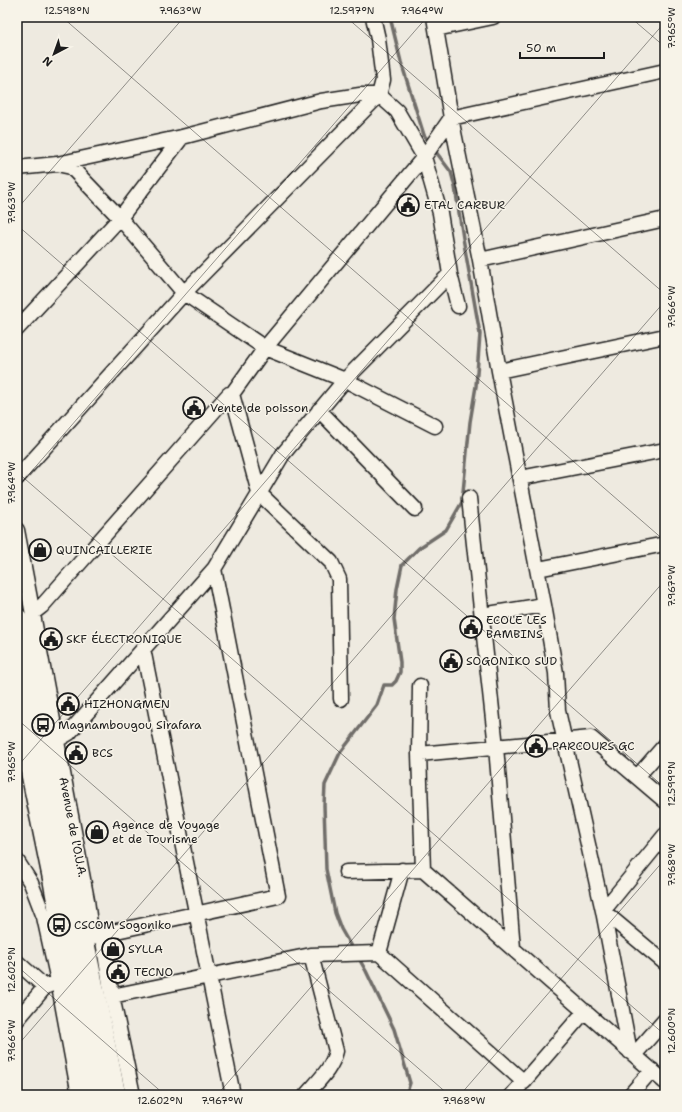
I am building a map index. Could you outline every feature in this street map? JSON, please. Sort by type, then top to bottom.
[{"type":"highway","name":"Avenue de l'O.U.A.","points":[[25,616],[36,748],[66,980],[95,1095]]},
{"type":"highway","name":"Avenue de l'O.U.A.","points":[[17,701],[36,748]]},
{"type":"highway","name":"Avenue de l'O.U.A.","points":[[66,980],[115,1095]]},
{"type":"street","points":[[17,478],[184,293],[379,95],[383,80],[378,39],[373,17]]},
{"type":"street","points":[[494,17],[435,23],[449,121],[480,260],[499,371],[538,569],[556,673],[558,711],[603,911],[632,1053]]},
{"type":"street","points":[[25,616],[42,606],[229,394],[232,394],[265,348],[424,157],[449,121],[665,71]]},
{"type":"street","points":[[17,168],[57,164],[182,137],[321,101],[360,94],[379,95],[397,111],[424,157],[440,213],[450,274],[458,306]]},
{"type":"street","points":[[17,330],[120,218],[182,137]]},
{"type":"street","points":[[57,164],[71,167],[120,218],[184,293],[265,348],[345,380],[435,426]]},
{"type":"street","points":[[480,260],[665,219]]},
{"type":"street","points":[[36,748],[69,733],[214,569],[283,454],[345,380],[450,274]]},
{"type":"street","points":[[499,371],[665,336]]},
{"type":"street","points":[[232,394],[259,493],[331,562],[339,579],[341,700]]},
{"type":"street","points":[[319,410],[415,509]]},
{"type":"street","points":[[520,478],[665,450]]},
{"type":"street","points":[[469,498],[496,747],[513,948]]},
{"type":"street","name":"Avenue de l'O.U.A.","points":[[17,530],[25,616]]},
{"type":"street","points":[[538,569],[662,548]]},
{"type":"street","points":[[17,1020],[66,980],[95,934],[278,896],[214,569]]},
{"type":"street","points":[[482,615],[544,605]]},
{"type":"street","points":[[143,649],[233,1095]]},
{"type":"street","points":[[420,686],[419,754],[423,870]]},
{"type":"street","points":[[419,754],[591,738],[665,801]]},
{"type":"street","points":[[637,777],[665,745]]},
{"type":"street","name":"Avenue de l'O.U.A.","points":[[36,748],[87,900],[95,934],[103,941],[112,996],[133,1095]]},
{"type":"street","points":[[603,911],[663,841]]},
{"type":"street","name":"Avenue de l'O.U.A.","points":[[17,861],[31,883],[66,980],[79,1095]]},
{"type":"street","points":[[379,953],[402,870]]},
{"type":"street","points":[[346,872],[423,870],[665,1082]]},
{"type":"street","points":[[603,911],[665,963]]},
{"type":"street","points":[[112,996],[311,955],[379,953],[524,1082]]},
{"type":"street","points":[[306,1095],[329,1069],[335,1059],[336,1051],[311,955]]},
{"type":"street","points":[[17,962],[66,980]]},
{"type":"street","points":[[512,1095],[584,1011]]},
{"type":"street","points":[[632,1053],[665,1020]]},
{"type":"street","points":[[630,1095],[652,1070]]},
{"type":"waterway","points":[[390,17],[401,62],[424,135],[430,143]]},
{"type":"waterway","points":[[353,950],[341,929],[335,913],[326,869],[324,805],[325,785],[340,753],[377,705],[384,685],[392,685],[396,681],[400,672],[394,619],[397,589],[402,565],[419,548],[446,530],[462,502],[470,422],[476,386],[480,334],[455,187],[451,172],[433,148]]},
{"type":"waterway","points":[[358,957],[394,1029],[410,1083],[406,1095]]},
{"type":"place","name":"ETAL CARBUR","points":[[408,205]]},
{"type":"place","name":"Vente de poisson","points":[[194,408]]},
{"type":"place","name":"QUINCAILLERIE","points":[[40,550]]},
{"type":"place","name":"ECOLE LES BAMBINS","points":[[471,627]]},
{"type":"place","name":"SKF ÉLECTRONIQUE","points":[[51,639]]},
{"type":"place","name":"SOGONIKO SUD","points":[[451,661]]},
{"type":"place","name":"HIZHONGMEN","points":[[68,704]]},
{"type":"place","name":"Magnambougou Sirafara","points":[[43,725]]},
{"type":"place","name":"PARCOURS GC","points":[[536,746]]},
{"type":"place","name":"BCS","points":[[76,753]]},
{"type":"place","name":"Agence de Voyage et de Tourisme","points":[[97,832]]},
{"type":"place","name":"CSCOM Sogoniko","points":[[59,925]]},
{"type":"place","name":"SYLLA","points":[[113,949]]},
{"type":"place","name":"TECNO","points":[[118,972]]}]
